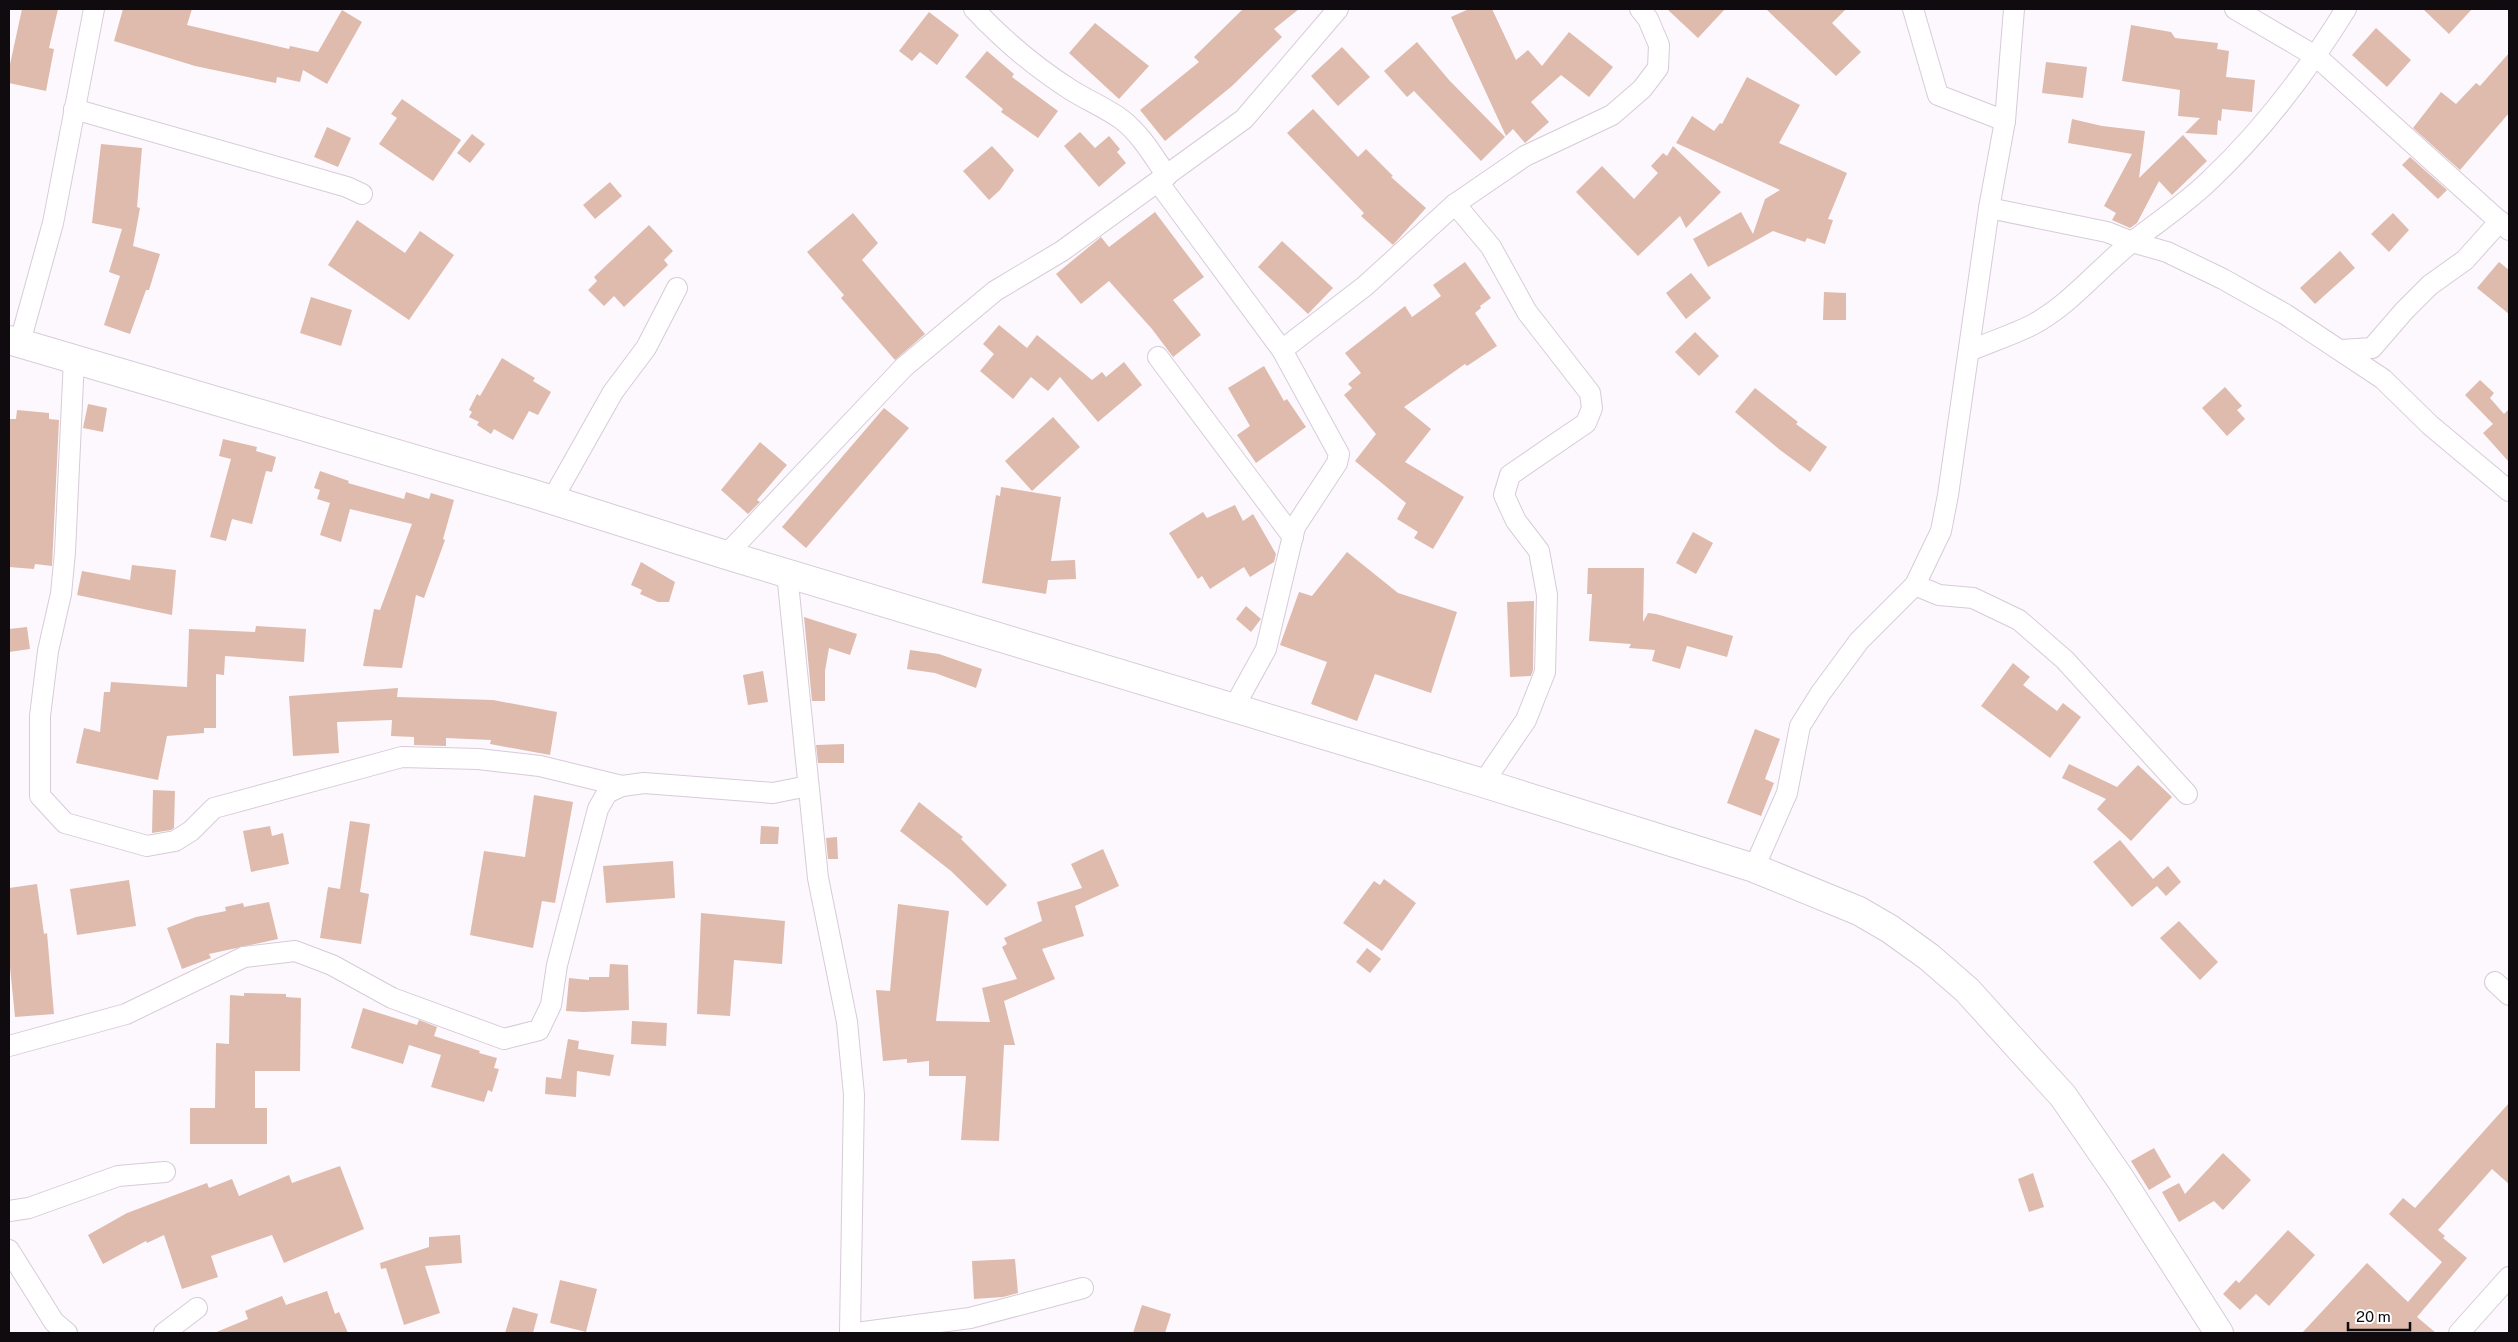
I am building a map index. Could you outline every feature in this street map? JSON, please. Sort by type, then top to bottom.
[{"type":"main road","points":[[14,341],[552,500],[726,555],[1483,783],[1754,868],[1859,911],[1890,929],[1929,957],[1967,990],[2063,1096],[2121,1180],[2219,1333]]},
{"type":"street","points":[[14,341],[53,223],[94,9]]},
{"type":"street","points":[[974,9],[994,30],[1029,61],[1070,89],[1122,120],[1137,135],[1163,179],[1282,350],[1339,454],[1337,463],[1295,527],[1266,649],[1234,707]]},
{"type":"street","points":[[726,555],[904,366],[995,291],[1062,251],[1244,119],[1338,9]]},
{"type":"street","points":[[1282,350],[1365,286],[1456,204],[1525,156],[1612,115],[1642,89],[1658,68],[1659,45],[1648,19],[1640,9]]},
{"type":"street","points":[[1913,9],[1938,96],[2006,121]]},
{"type":"street","points":[[1754,868],[1786,793],[1800,726],[1820,694],[1860,641],[1915,585],[1941,531],[1989,208],[2006,121],[2014,9]]},
{"type":"street","points":[[2235,9],[2317,57],[2504,226],[2465,260],[2430,285],[2404,311],[2372,348],[2341,350]]},
{"type":"street","points":[[1969,350],[2034,324],[2083,288],[2132,242],[2154,227],[2222,168],[2262,127],[2317,57],[2346,9]]},
{"type":"street","points":[[74,109],[338,184],[362,194]]},
{"type":"street","points":[[1456,204],[1491,247],[1527,312],[1590,393],[1592,408],[1586,423],[1510,475],[1504,495],[1516,521],[1539,551],[1548,595],[1544,672],[1526,720],[1483,783]]},
{"type":"street","points":[[1989,208],[2107,232],[2132,242],[2167,252],[2223,279],[2285,314],[2383,379],[2430,425],[2509,491]]},
{"type":"street","points":[[552,500],[613,392],[646,348],[677,288]]},
{"type":"street","points":[[1158,357],[1293,538]]},
{"type":"street","points":[[74,359],[65,552],[61,594],[48,651],[40,716],[40,796],[65,823],[147,846],[175,841],[191,831],[214,808],[402,758],[478,759],[540,766],[622,786]]},
{"type":"street","points":[[787,573],[818,878],[847,1022],[854,1095],[850,1333]]},
{"type":"street","points":[[1915,585],[1939,595],[1973,598],[2019,620],[2065,660],[2188,794]]},
{"type":"street","points":[[9,1046],[126,1014],[244,957],[295,951],[332,965],[392,998],[504,1039],[539,1030],[551,1005],[557,965],[598,808],[607,793],[622,786],[644,783],[773,793],[808,786]]},
{"type":"street","points":[[9,1212],[29,1208],[118,1176],[165,1172]]},
{"type":"street","points":[[9,1250],[54,1322],[67,1333]]},
{"type":"street","points":[[2459,1333],[2509,1277]]},
{"type":"street","points":[[856,1333],[970,1318],[1083,1288]]},
{"type":"street","points":[[164,1333],[197,1308]]},
{"type":"building","points":[[22,9],[58,9],[49,48],[54,49],[46,91],[9,83],[9,69]]},
{"type":"building","points":[[123,9],[192,9],[187,25],[289,49],[290,46],[318,52],[342,10],[362,22],[327,84],[303,70],[300,82],[277,77],[276,83],[195,66],[114,41]]},
{"type":"building","points":[[1243,9],[1299,9],[1274,29],[1282,37],[1232,86],[1165,141],[1140,110],[1199,62],[1194,57]]},
{"type":"building","points":[[1469,9],[1492,9],[1516,60],[1528,50],[1542,66],[1569,32],[1613,67],[1589,97],[1561,75],[1531,102],[1549,122],[1525,143],[1513,129],[1506,136],[1451,17]]},
{"type":"building","points":[[1667,9],[1725,9],[1698,38]]},
{"type":"building","points":[[1766,9],[1846,9],[1832,23],[1861,52],[1836,76]]},
{"type":"building","points":[[2423,9],[2472,9],[2449,34]]},
{"type":"building","points":[[929,12],[959,35],[937,65],[920,52],[912,61],[899,51]]},
{"type":"building","points":[[1095,23],[1149,66],[1119,99],[1069,53]]},
{"type":"building","points":[[2131,25],[2171,32],[2175,38],[2218,43],[2217,49],[2229,51],[2226,77],[2255,80],[2252,112],[2222,109],[2221,121],[2218,120],[2217,135],[2185,133],[2200,118],[2178,116],[2180,90],[2122,81]]},
{"type":"building","points":[[2376,28],[2411,60],[2387,87],[2352,55]]},
{"type":"building","points":[[1417,42],[1449,80],[1505,137],[1481,161],[1414,91],[1407,97],[1384,71]]},
{"type":"building","points":[[1342,47],[1370,77],[1338,106],[1311,76]]},
{"type":"building","points":[[987,51],[1014,74],[1012,77],[1058,111],[1038,138],[1001,112],[1003,109],[965,77]]},
{"type":"building","points":[[2509,53],[2509,113],[2460,170],[2413,128],[2441,92],[2456,104],[2476,83],[2480,86]]},
{"type":"building","points":[[2046,62],[2087,67],[2083,98],[2042,93]]},
{"type":"building","points":[[1747,77],[1800,105],[1779,143],[1847,173],[1828,219],[1833,220],[1825,244],[1807,238],[1805,242],[1773,231],[1708,267],[1693,239],[1741,212],[1753,234],[1765,199],[1780,190],[1676,143],[1692,116],[1714,131],[1720,123],[1722,124]]},
{"type":"building","points":[[402,99],[461,140],[433,181],[379,144],[397,118],[391,114]]},
{"type":"building","points":[[1313,109],[1358,157],[1366,149],[1393,176],[1391,177],[1426,208],[1393,245],[1361,216],[1364,213],[1287,133]]},
{"type":"building","points":[[2072,119],[2102,126],[2145,131],[2139,178],[2183,135],[2207,161],[2172,195],[2159,181],[2137,223],[2130,228],[2112,220],[2116,213],[2104,206],[2132,154],[2068,143]]},
{"type":"building","points":[[327,127],[351,138],[338,167],[314,157]]},
{"type":"building","points":[[1080,132],[1095,148],[1109,136],[1120,149],[1117,152],[1126,163],[1099,187],[1064,146]]},
{"type":"building","points":[[472,134],[485,144],[470,163],[457,153]]},
{"type":"building","points":[[101,144],[142,148],[137,207],[140,208],[133,246],[160,254],[149,290],[146,290],[130,334],[104,325],[120,276],[109,272],[122,229],[92,223]]},
{"type":"building","points":[[992,146],[1014,170],[1000,190],[989,200],[963,171]]},
{"type":"building","points":[[1673,146],[1721,192],[1686,228],[1680,216],[1638,256],[1576,192],[1602,166],[1634,199],[1658,173],[1651,166],[1663,153],[1667,156]]},
{"type":"building","points":[[2410,157],[2447,190],[2438,199],[2402,165]]},
{"type":"building","points":[[610,182],[622,196],[595,219],[583,205]]},
{"type":"building","points":[[1155,212],[1204,277],[1173,300],[1201,335],[1173,357],[1152,329],[1109,281],[1081,304],[1056,274],[1101,237],[1109,247]]},
{"type":"building","points":[[853,213],[878,243],[862,260],[925,334],[895,360],[841,298],[844,295],[807,252]]},
{"type":"building","points":[[2393,213],[2409,230],[2389,252],[2371,234]]},
{"type":"building","points":[[357,220],[405,253],[420,231],[454,255],[409,320],[328,265]]},
{"type":"building","points":[[649,225],[673,251],[664,260],[668,265],[624,307],[614,296],[604,306],[588,290],[597,281],[594,277]]},
{"type":"building","points":[[1282,241],[1333,288],[1308,314],[1258,267]]},
{"type":"building","points":[[2340,251],[2355,268],[2315,304],[2300,288]]},
{"type":"building","points":[[1465,262],[1491,298],[1480,306],[1481,308],[1475,313],[1497,346],[1467,366],[1465,364],[1404,407],[1431,429],[1405,462],[1464,497],[1433,549],[1414,538],[1418,532],[1397,519],[1406,503],[1355,461],[1376,434],[1344,395],[1352,388],[1348,384],[1361,373],[1345,353],[1405,306],[1412,317],[1441,296],[1433,285]]},
{"type":"building","points":[[2499,262],[2509,270],[2509,314],[2477,288]]},
{"type":"building","points":[[1691,273],[1711,298],[1686,319],[1666,293]]},
{"type":"building","points":[[1824,292],[1846,293],[1846,320],[1823,320]]},
{"type":"building","points":[[311,297],[352,310],[341,346],[300,333]]},
{"type":"building","points":[[999,325],[1027,348],[1037,335],[1092,380],[1102,372],[1106,377],[1124,362],[1142,385],[1098,422],[1060,377],[1048,391],[1031,377],[1013,399],[980,371],[994,354],[983,344]]},
{"type":"building","points":[[1695,332],[1719,356],[1699,376],[1675,352]]},
{"type":"building","points":[[502,358],[535,378],[533,381],[551,392],[538,415],[529,411],[513,440],[494,429],[491,434],[477,425],[479,422],[469,417],[472,412],[469,410],[477,394],[480,396]]},
{"type":"building","points":[[1264,366],[1284,401],[1287,399],[1306,427],[1256,463],[1237,435],[1250,426],[1228,388]]},
{"type":"building","points":[[2480,380],[2494,393],[2490,398],[2504,414],[2509,409],[2509,462],[2483,433],[2493,424],[2465,395]]},
{"type":"building","points":[[2225,387],[2242,406],[2237,410],[2245,419],[2227,436],[2202,408]]},
{"type":"building","points":[[1755,388],[1798,422],[1796,424],[1827,447],[1810,472],[1780,450],[1735,412]]},
{"type":"building","points":[[88,404],[107,408],[103,432],[83,428]]},
{"type":"building","points":[[884,408],[909,428],[806,548],[782,527]]},
{"type":"building","points":[[17,410],[49,413],[49,419],[59,420],[52,566],[35,564],[34,569],[9,567],[9,419],[16,419]]},
{"type":"building","points":[[1053,417],[1080,447],[1032,491],[1005,461]]},
{"type":"building","points":[[223,439],[257,447],[256,451],[276,457],[272,472],[266,471],[252,524],[232,519],[226,541],[210,537],[231,459],[219,456]]},
{"type":"building","points":[[760,442],[787,465],[757,500],[760,502],[748,514],[721,490]]},
{"type":"building","points":[[320,471],[349,481],[348,483],[404,499],[406,492],[429,499],[431,493],[454,500],[443,539],[445,540],[424,598],[416,595],[402,668],[363,666],[374,609],[380,610],[412,524],[350,509],[341,542],[320,535],[330,503],[317,499],[320,490],[314,488]]},
{"type":"building","points":[[1001,487],[1061,497],[1051,561],[1075,560],[1076,579],[1048,580],[1046,594],[982,583],[996,495],[1000,496]]},
{"type":"building","points":[[1235,505],[1243,521],[1253,514],[1276,554],[1274,562],[1250,577],[1244,567],[1210,589],[1202,576],[1198,579],[1169,533],[1203,512],[1207,518]]},
{"type":"building","points":[[1693,532],[1713,543],[1696,574],[1676,563]]},
{"type":"building","points":[[1347,552],[1398,593],[1457,612],[1431,693],[1375,674],[1357,721],[1311,704],[1327,662],[1280,645],[1299,592],[1312,596]]},
{"type":"building","points":[[641,562],[675,582],[669,602],[658,602],[640,594],[642,590],[631,585]]},
{"type":"building","points":[[132,565],[176,570],[172,615],[77,595],[82,571],[130,580]]},
{"type":"building","points":[[1588,568],[1644,568],[1643,622],[1648,613],[1656,614],[1733,636],[1727,657],[1687,646],[1680,669],[1652,661],[1655,650],[1629,648],[1631,644],[1589,641],[1592,594],[1587,594]]},
{"type":"building","points":[[1534,601],[1533,670],[1531,676],[1510,677],[1507,602]]},
{"type":"building","points":[[1246,606],[1261,619],[1251,632],[1236,619]]},
{"type":"building","points":[[804,617],[857,634],[850,655],[829,648],[825,671],[825,701],[812,701]]},
{"type":"building","points":[[256,626],[306,629],[304,662],[225,656],[224,675],[216,674],[216,728],[204,728],[204,733],[167,736],[158,780],[76,763],[84,728],[100,732],[104,692],[110,692],[111,682],[187,687],[189,629],[255,632]]},
{"type":"building","points":[[27,627],[30,649],[9,652],[9,629]]},
{"type":"building","points":[[910,650],[939,654],[982,669],[976,688],[935,673],[907,669]]},
{"type":"building","points":[[2013,663],[2030,677],[2023,685],[2057,711],[2063,703],[2081,717],[2050,758],[1981,706]]},
{"type":"building","points":[[763,671],[768,702],[748,705],[743,675]]},
{"type":"building","points":[[398,688],[397,697],[493,700],[557,712],[550,755],[490,744],[491,740],[446,738],[446,746],[414,745],[414,737],[391,736],[392,720],[337,722],[339,753],[293,756],[289,696]]},
{"type":"building","points":[[1755,729],[1780,739],[1765,779],[1774,783],[1761,816],[1727,803]]},
{"type":"building","points":[[844,744],[844,763],[818,763],[816,745]]},
{"type":"building","points":[[2069,764],[2117,787],[2138,765],[2172,797],[2131,841],[2097,809],[2106,799],[2062,778]]},
{"type":"building","points":[[153,790],[175,791],[174,828],[171,830],[152,833]]},
{"type":"building","points":[[534,795],[573,802],[555,903],[542,901],[533,948],[470,935],[484,851],[525,857]]},
{"type":"building","points":[[919,802],[963,837],[961,839],[1007,885],[987,906],[951,871],[900,831]]},
{"type":"building","points":[[350,821],[370,824],[360,892],[369,894],[361,944],[320,938],[328,887],[340,889]]},
{"type":"building","points":[[270,826],[272,836],[283,833],[289,864],[251,872],[243,831]]},
{"type":"building","points":[[761,826],[779,827],[778,844],[760,844]]},
{"type":"building","points":[[837,837],[838,859],[828,859],[826,838]]},
{"type":"building","points":[[2120,840],[2153,879],[2168,866],[2181,882],[2166,896],[2157,886],[2132,907],[2093,862]]},
{"type":"building","points":[[1103,849],[1119,886],[1075,906],[1084,936],[1042,949],[1055,979],[1004,1001],[1015,1045],[1004,1045],[999,1141],[961,1140],[966,1076],[929,1076],[929,1061],[907,1063],[907,1059],[883,1061],[876,990],[890,991],[898,904],[949,911],[936,1021],[990,1022],[982,988],[1017,979],[1002,947],[1007,944],[1004,938],[1042,921],[1037,902],[1082,888],[1071,864]]},
{"type":"building","points":[[673,861],[675,898],[606,903],[603,866]]},
{"type":"building","points":[[1384,879],[1416,903],[1382,951],[1343,923],[1374,881],[1380,885]]},
{"type":"building","points":[[129,880],[136,926],[77,935],[70,889]]},
{"type":"building","points":[[37,884],[44,934],[47,933],[54,1014],[15,1017],[9,957],[9,888]]},
{"type":"building","points":[[269,902],[278,939],[209,954],[211,958],[182,969],[167,928],[196,917],[226,911],[225,907],[243,903],[244,907]]},
{"type":"building","points":[[701,913],[785,921],[782,964],[734,960],[730,1016],[697,1014]]},
{"type":"building","points":[[2179,921],[2218,962],[2200,980],[2160,938]]},
{"type":"building","points":[[1367,948],[1381,959],[1370,973],[1356,962]]},
{"type":"building","points":[[610,964],[628,965],[629,1010],[566,1011],[569,978],[589,980],[589,977],[609,977]]},
{"type":"building","points":[[244,993],[286,994],[286,997],[301,998],[300,1071],[255,1071],[255,1108],[267,1108],[267,1144],[190,1144],[190,1108],[215,1108],[216,1043],[229,1044],[230,995],[244,996]]},
{"type":"building","points":[[363,1008],[417,1025],[419,1020],[437,1027],[434,1036],[497,1058],[494,1068],[499,1069],[492,1092],[488,1090],[484,1102],[431,1087],[441,1055],[409,1045],[403,1064],[351,1048]]},
{"type":"building","points":[[632,1021],[667,1023],[666,1046],[631,1044]]},
{"type":"building","points":[[568,1039],[579,1041],[578,1049],[614,1055],[610,1076],[577,1071],[576,1097],[545,1094],[546,1077],[561,1079]]},
{"type":"building","points":[[2509,1103],[2509,1184],[2492,1169],[2438,1230],[2445,1236],[2443,1238],[2467,1258],[2417,1317],[2436,1333],[2302,1333],[2367,1263],[2408,1302],[2442,1262],[2389,1214],[2403,1198],[2415,1208]]},
{"type":"building","points":[[2154,1148],[2171,1177],[2149,1190],[2131,1161]]},
{"type":"building","points":[[2223,1153],[2251,1180],[2223,1210],[2214,1201],[2179,1222],[2162,1192],[2179,1183],[2185,1194]]},
{"type":"building","points":[[340,1166],[364,1229],[284,1263],[272,1235],[211,1256],[218,1277],[182,1289],[164,1235],[147,1243],[146,1241],[103,1264],[88,1235],[127,1213],[207,1183],[209,1188],[232,1179],[239,1196],[289,1175],[292,1183]]},
{"type":"building","points":[[2033,1173],[2044,1207],[2029,1212],[2018,1179]]},
{"type":"building","points":[[2288,1230],[2315,1255],[2269,1306],[2256,1294],[2240,1310],[2223,1294],[2236,1280],[2239,1283]]},
{"type":"building","points":[[460,1235],[462,1263],[425,1266],[440,1313],[404,1325],[386,1268],[381,1269],[380,1263],[429,1247],[429,1237]]},
{"type":"building","points":[[1015,1259],[1018,1293],[1003,1297],[974,1299],[972,1261]]},
{"type":"building","points":[[560,1280],[597,1289],[586,1332],[550,1323]]},
{"type":"building","points":[[327,1291],[335,1314],[339,1312],[348,1333],[214,1333],[248,1319],[245,1311],[282,1296],[286,1305]]},
{"type":"building","points":[[1142,1305],[1171,1314],[1165,1333],[1133,1333]]},
{"type":"building","points":[[513,1307],[538,1314],[533,1333],[505,1333]]}]
